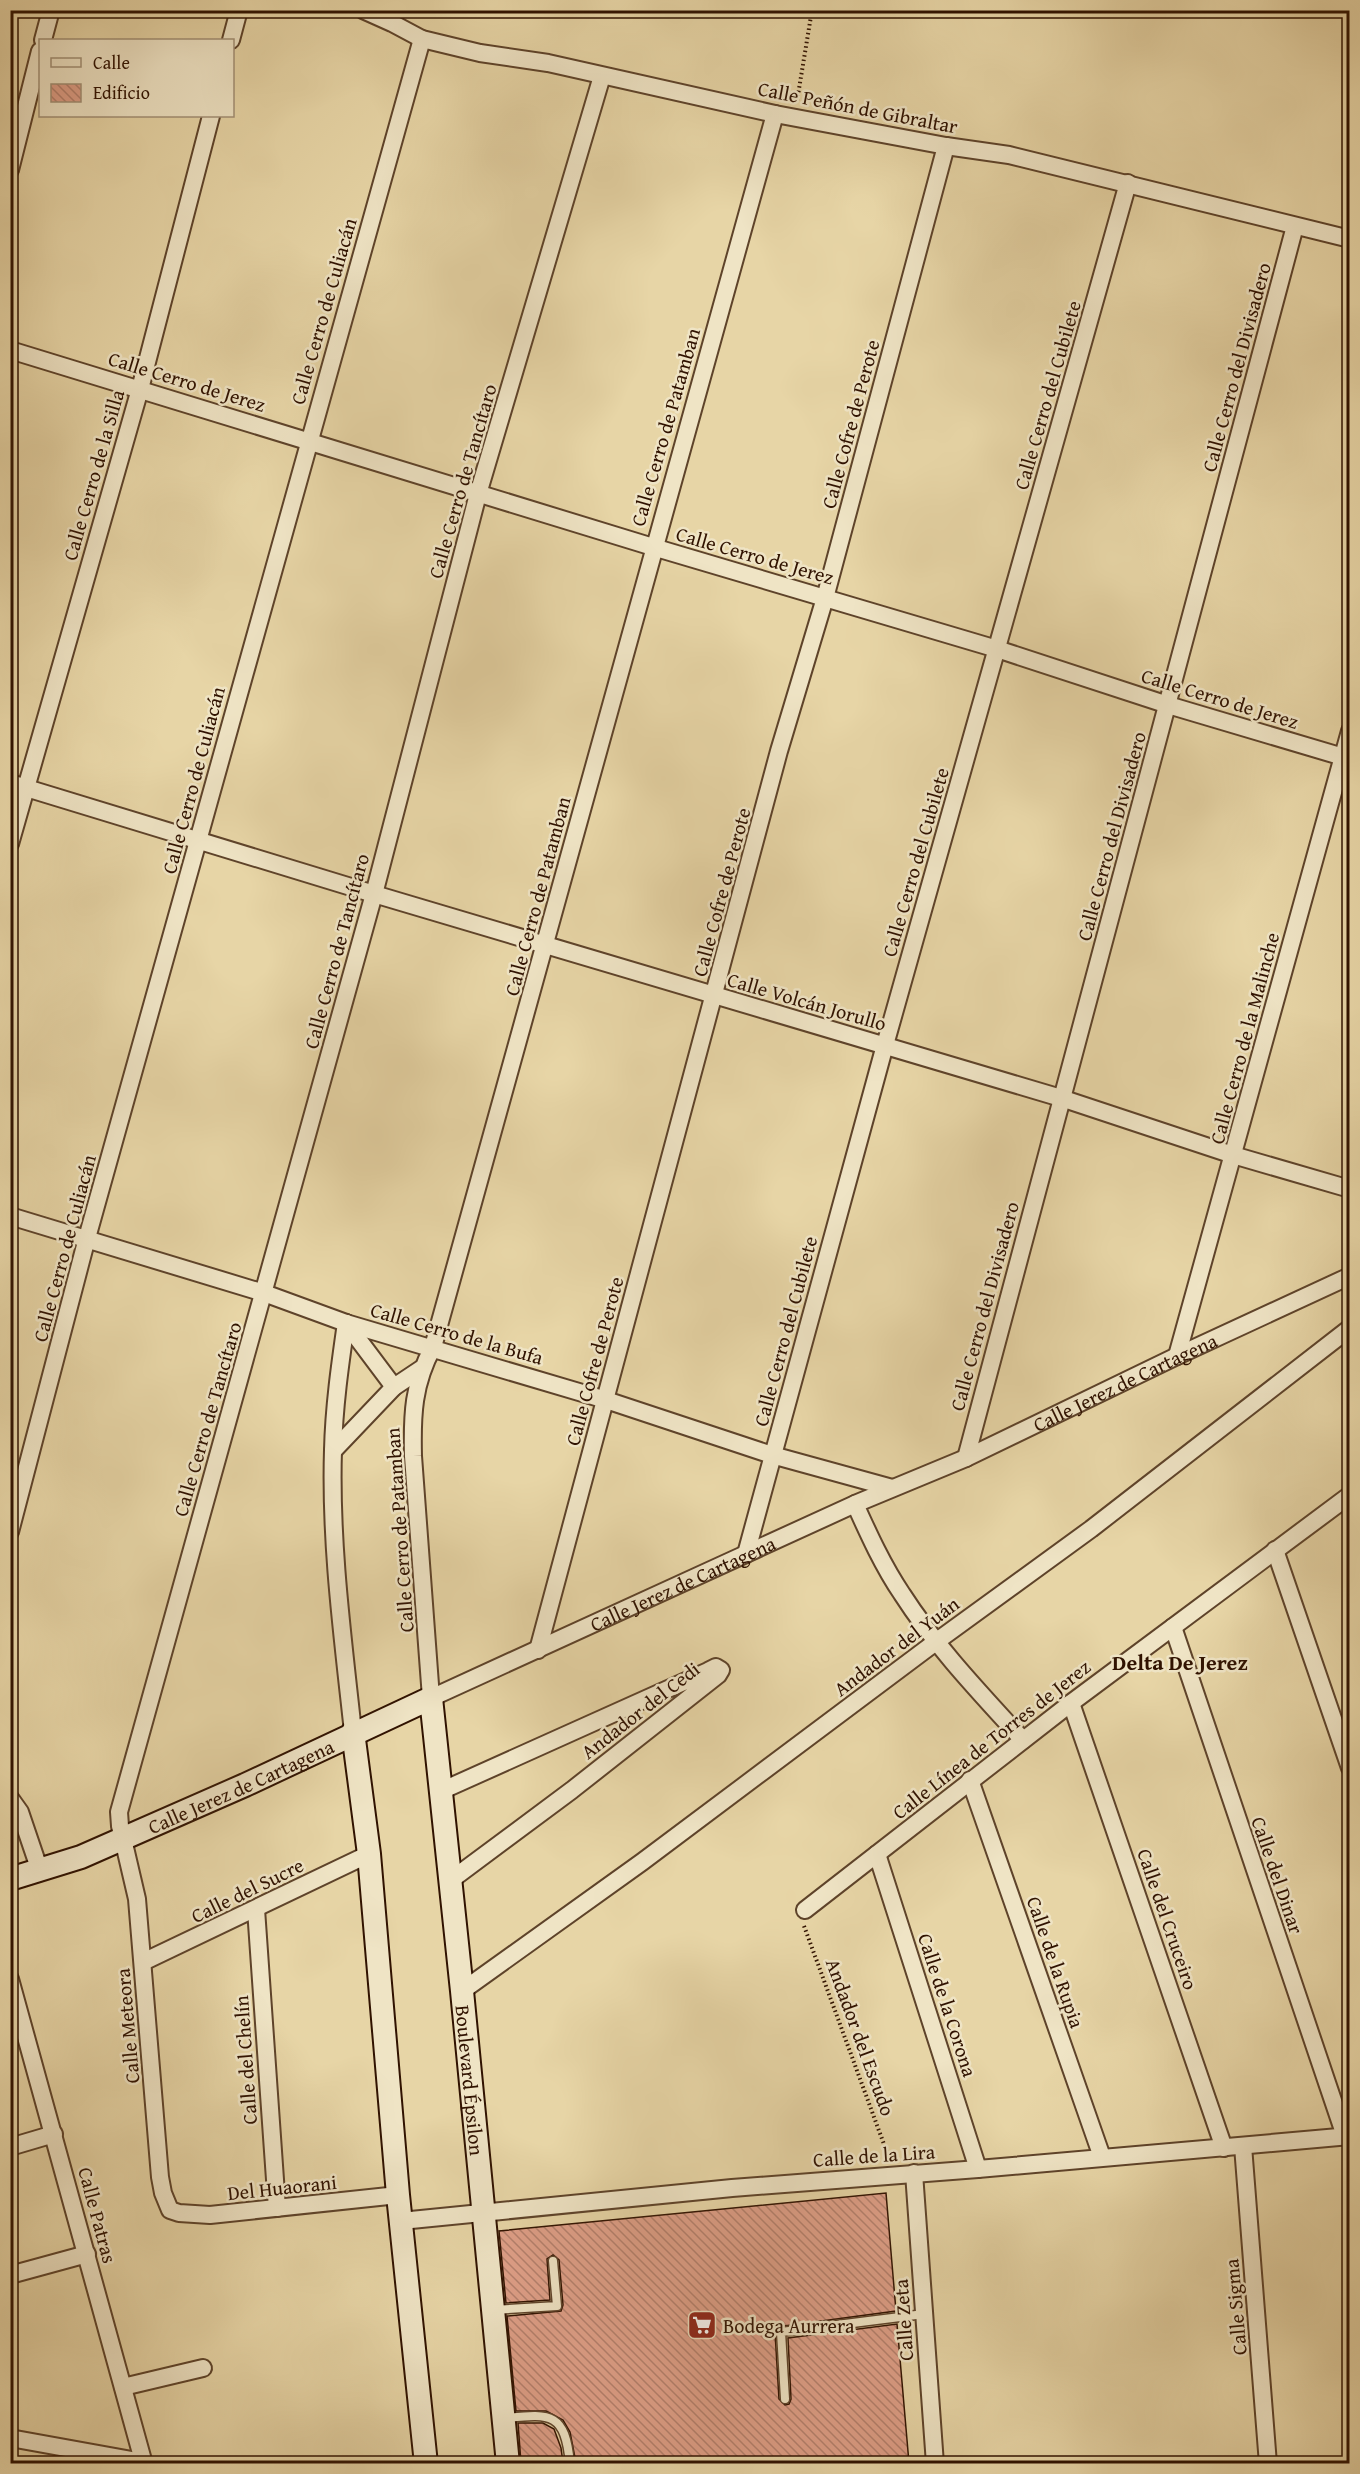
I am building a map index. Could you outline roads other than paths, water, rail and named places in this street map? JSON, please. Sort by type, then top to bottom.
[{"type":"street","points":[[43,39],[51,10]]},
{"type":"street","points":[[231,39],[238,10]]},
{"type":"street","name":"Calle Peñón de Gibraltar","points":[[363,10],[422,39],[480,53],[548,63],[775,114],[946,146],[1009,155],[1350,239]]},
{"type":"street","name":"Calle Cerro de Culiacán","points":[[10,1532],[87,1238],[308,440],[422,39]]},
{"type":"street","points":[[10,170],[39,55]]},
{"type":"street","name":"Calle Cerro de Tancítaro","points":[[123,1838],[119,1812],[123,1793],[374,894],[478,494],[602,76]]},
{"type":"street","name":"Calle Cerro de Patamban","points":[[431,1698],[413,1456],[412,1417],[421,1369],[433,1347],[546,944],[653,547],[775,114]]},
{"type":"street","name":"Calle Cerro de la Silla","points":[[10,844],[18,785],[140,388],[211,117]]},
{"type":"street","name":"Calle Cofre de Perote","points":[[538,1650],[779,751],[825,598],[946,146]]},
{"type":"street","name":"Calle Cerro del Cubilete","points":[[746,1554],[885,1045],[1128,183]]},
{"type":"street","name":"Calle Cerro del Divisadero","points":[[966,1458],[1295,226]]},
{"type":"street","name":"Calle Cerro de Jerez","points":[[10,350],[140,388],[478,494],[997,649],[1168,705],[1346,758]]},
{"type":"street","name":"Calle Cerro de la Malinche","points":[[1177,1356],[1346,758],[1350,731]]},
{"type":"street","name":"Calle Volcán Jorullo","points":[[18,785],[374,894],[1061,1098],[1233,1155],[1350,1189]]},
{"type":"street","name":"Calle Cerro de la Bufa","points":[[10,1215],[264,1293],[346,1323],[606,1400],[772,1455],[892,1488]]},
{"type":"street","name":"Calle Jerez de Cartagena","points":[[10,1879],[81,1857],[245,1785],[353,1732],[538,1650],[855,1504],[966,1458],[1177,1356],[1350,1276]]},
{"type":"street","points":[[346,1323],[394,1387]]},
{"type":"street","points":[[346,1323],[337,1384],[333,1451],[335,1546],[353,1732],[369,1854],[398,2195],[426,2463]]},
{"type":"street","name":"Andador del Yuán","points":[[462,1991],[660,1849],[937,1641],[1091,1529],[1350,1328]]},
{"type":"street","points":[[333,1451],[394,1387],[421,1369]]},
{"type":"street","name":"Calle Línea de Torres de Jerez","points":[[805,1910],[1071,1703],[1350,1495]]},
{"type":"street","points":[[855,1504],[880,1557],[897,1586],[980,1694],[1023,1740]]},
{"type":"street","points":[[1275,1550],[1350,1768]]},
{"type":"street","name":"Calle del Dinar","points":[[1173,1628],[1347,2136]]},
{"type":"street","name":"Andador del Cedi","points":[[441,1791],[716,1667],[721,1670],[718,1675],[572,1790],[451,1880]]},
{"type":"street","name":"Boulevard Épsilon","points":[[431,1698],[508,2463]]},
{"type":"street","name":"Calle del Cruceiro","points":[[1071,1703],[1224,2148]]},
{"type":"street","name":"Calle de la Rupia","points":[[970,1780],[1102,2157]]},
{"type":"street","points":[[10,1798],[20,1812],[40,1871]]},
{"type":"street","name":"Calle Meteora","points":[[123,1838],[137,1899],[160,2177],[170,2210]]},
{"type":"street","name":"Calle del Sucre","points":[[143,1962],[369,1854]]},
{"type":"street","name":"Calle de la Corona","points":[[877,1854],[978,2169]]},
{"type":"street","name":"Calle del Chelín","points":[[256,1909],[277,2208]]},
{"type":"street","name":"Calle Patras","points":[[10,1979],[14,2010],[54,2134],[144,2463]]},
{"type":"street","points":[[10,2146],[54,2134]]},
{"type":"street","name":"Calle de la Lira","points":[[401,2221],[482,2211],[1347,2136]]},
{"type":"street","name":"Calle Sigma","points":[[1243,2146],[1268,2463]]},
{"type":"street","name":"Calle Zeta","points":[[914,2173],[935,2463]]},
{"type":"street","name":"Del Huaorani","points":[[170,2210],[210,2216],[398,2195]]},
{"type":"street","points":[[10,2275],[87,2254]]},
{"type":"street","points":[[123,2388],[203,2368]]},
{"type":"street","points":[[10,2438],[144,2463]]},
{"type":"lane","points":[[492,2310],[557,2306],[553,2261]]},
{"type":"lane","points":[[785,2399],[781,2332],[924,2314]]},
{"type":"lane","points":[[503,2418],[541,2415],[551,2418],[559,2424],[565,2436],[570,2463]]},
{"type":"place","name":"Bodega Aurrera","points":[[702,2325]]},
{"type":"district","name":"Delta De Jerez","points":[[1180,1662]]}]
